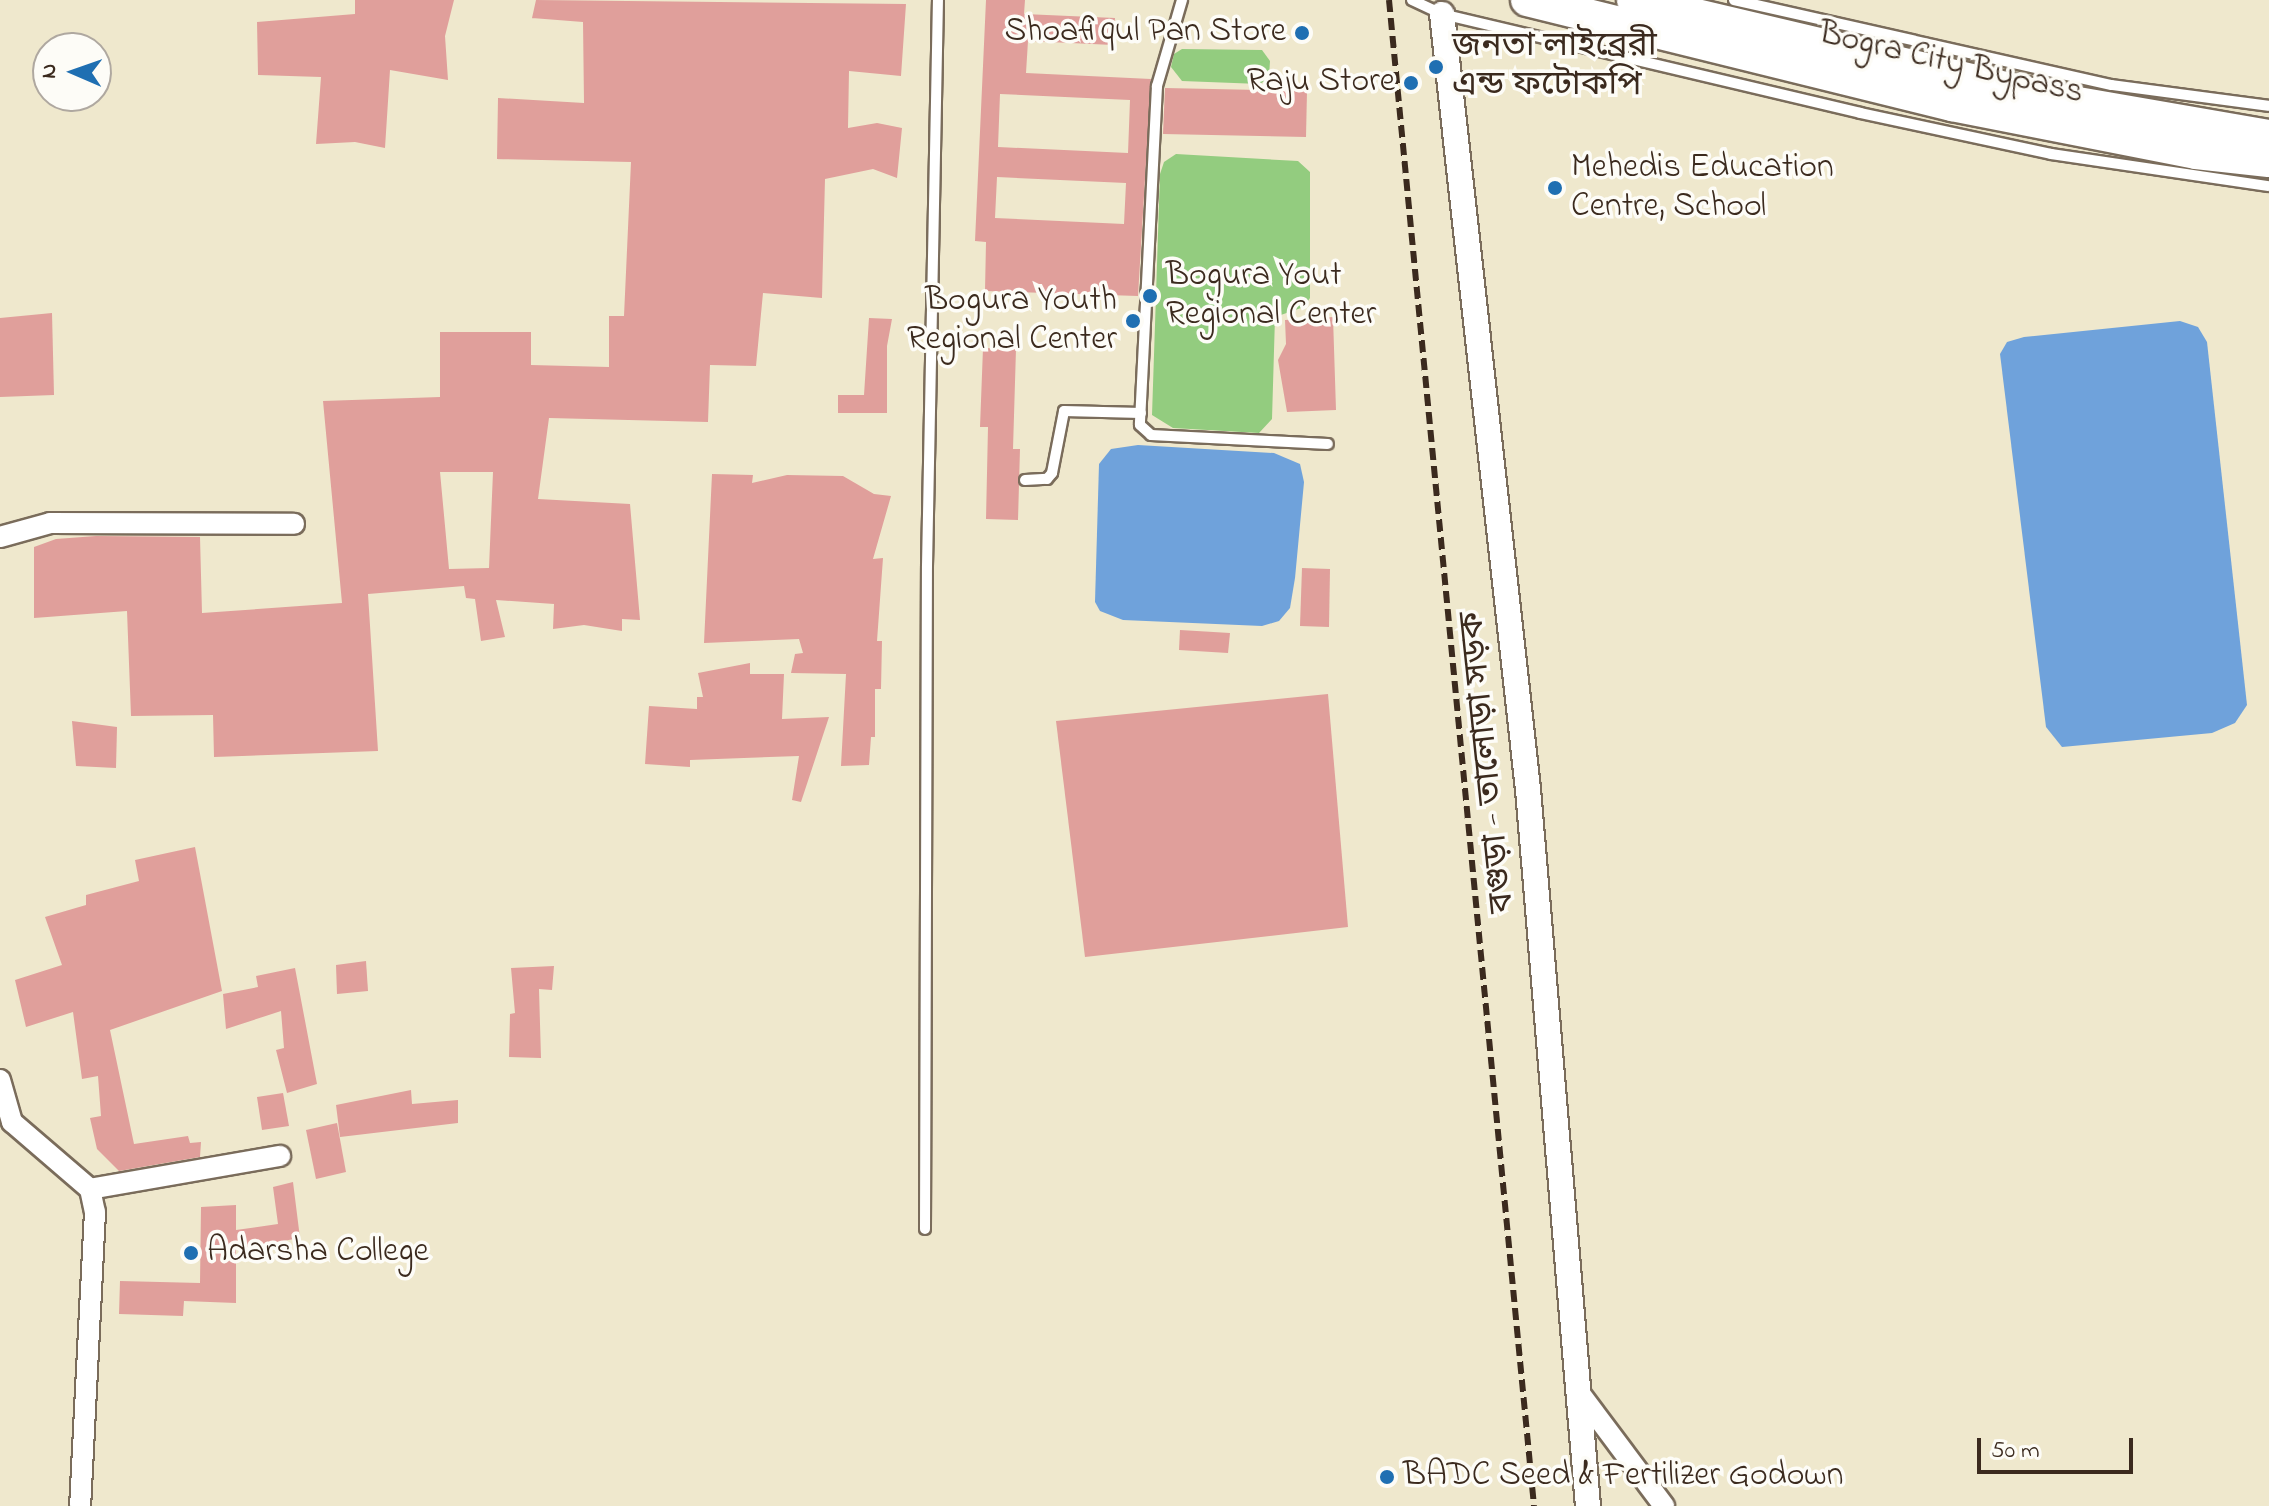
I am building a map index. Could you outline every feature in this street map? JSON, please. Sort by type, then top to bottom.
[{"type":"highway","name":"Bogra City Bypass","points":[[1527,0],[1952,105],[2196,153],[2269,161]]},
{"type":"highway","name":"Bogra City Bypass","points":[[1633,0],[2049,98],[2269,136]]},
{"type":"street","name":"বগুড়া - তালোড়া সড়ক","points":[[1442,7],[1528,789],[1588,1506]]},
{"type":"street","points":[[0,537],[50,523],[294,524]]},
{"type":"street","points":[[0,1080],[12,1122],[90,1189],[95,1212],[80,1506]]},
{"type":"street","points":[[90,1189],[280,1156]]},
{"type":"street","points":[[1578,1391],[1664,1506]]},
{"type":"lane","points":[[925,1229],[927,566],[938,0]]},
{"type":"lane","points":[[1182,0],[1157,86],[1141,413],[1147,434],[1328,444]]},
{"type":"lane","points":[[1412,0],[2037,151],[2269,186]]},
{"type":"lane","points":[[1734,0],[2112,85],[2269,106]]},
{"type":"lane","points":[[1025,480],[1047,479],[1052,473],[1064,411],[1141,413]]},
{"type":"green space","points":[[1182,49],[1262,50],[1270,61],[1269,78],[1260,84],[1182,81],[1171,67],[1174,54]]},
{"type":"green space","points":[[1176,154],[1298,161],[1310,172],[1310,298],[1304,307],[1275,317],[1272,419],[1259,433],[1173,428],[1152,415],[1160,174],[1164,162]]},
{"type":"water","points":[[2180,321],[2198,327],[2207,342],[2247,705],[2235,723],[2212,733],[2062,747],[2046,727],[2000,354],[2007,342],[2024,337]]},
{"type":"water","points":[[1138,445],[1274,453],[1300,464],[1304,482],[1295,578],[1290,608],[1279,621],[1262,626],[1123,620],[1100,611],[1095,602],[1099,464],[1111,449]]},
{"type":"building","points":[[355,0],[454,0],[445,36],[448,80],[390,70],[385,148],[355,142],[316,144],[321,77],[258,75],[257,22],[355,14]]},
{"type":"building","points":[[536,0],[906,4],[901,76],[849,71],[848,128],[877,123],[902,128],[897,178],[873,169],[825,179],[822,298],[763,293],[756,366],[710,365],[708,422],[549,418],[538,499],[630,504],[640,620],[622,619],[622,631],[584,625],[553,629],[554,604],[496,600],[505,637],[481,641],[475,599],[466,598],[464,586],[368,594],[378,751],[214,757],[213,715],[131,716],[127,611],[34,618],[34,547],[56,539],[96,536],[200,537],[202,613],[342,603],[323,401],[440,397],[440,332],[531,332],[531,365],[609,367],[609,316],[624,316],[631,162],[497,159],[498,98],[584,103],[583,22],[532,18]],"holes":[[[440,472],[493,472],[489,568],[449,569]]]},
{"type":"building","points":[[986,0],[1025,0],[1024,14],[1115,18],[1113,45],[1028,41],[1026,73],[1151,79],[1138,296],[985,291],[986,242],[975,241]],"holes":[[[1000,94],[1130,100],[1128,153],[998,147]],[[997,177],[1126,183],[1124,224],[995,218]]]},
{"type":"building","points":[[1165,88],[1307,91],[1306,137],[1163,134]]},
{"type":"building","points":[[52,313],[54,395],[0,397],[0,318]]},
{"type":"building","points":[[1333,317],[1336,410],[1287,412],[1278,360],[1286,344],[1285,320]]},
{"type":"building","points":[[869,318],[892,319],[887,346],[887,413],[838,413],[838,395],[864,395]]},
{"type":"building","points":[[983,348],[1016,349],[1013,449],[1020,449],[1018,520],[986,519],[988,427],[980,427]]},
{"type":"building","points":[[712,474],[753,475],[752,483],[787,475],[843,476],[874,494],[891,496],[873,559],[883,558],[877,641],[882,641],[881,689],[875,689],[875,737],[871,737],[869,765],[841,766],[846,674],[791,673],[795,654],[803,653],[799,639],[704,643]]},
{"type":"building","points":[[1302,568],[1330,569],[1329,627],[1300,626]]},
{"type":"building","points":[[1180,630],[1230,633],[1228,653],[1179,650]]},
{"type":"building","points":[[750,663],[750,674],[784,674],[782,719],[829,717],[801,802],[792,800],[799,756],[690,760],[690,767],[645,764],[649,706],[697,709],[697,697],[703,697],[698,673]]},
{"type":"building","points":[[1328,694],[1348,927],[1085,957],[1056,721]]},
{"type":"building","points":[[72,721],[117,727],[116,768],[76,766]]},
{"type":"building","points":[[195,847],[222,991],[110,1030],[134,1144],[188,1136],[190,1143],[201,1142],[200,1157],[119,1171],[97,1149],[90,1118],[101,1116],[98,1076],[82,1079],[73,1012],[26,1027],[15,980],[62,965],[45,917],[86,905],[86,895],[139,881],[135,860]]},
{"type":"building","points":[[366,961],[368,991],[337,994],[336,965]]},
{"type":"building","points":[[554,966],[552,990],[539,989],[541,1058],[509,1057],[510,1014],[515,1013],[511,968]]},
{"type":"building","points":[[295,968],[317,1084],[287,1093],[276,1050],[284,1048],[281,1011],[226,1029],[223,994],[258,987],[256,976]]},
{"type":"building","points":[[411,1090],[412,1104],[458,1100],[458,1123],[340,1137],[336,1105]]},
{"type":"building","points":[[283,1093],[289,1126],[262,1130],[257,1097]]},
{"type":"building","points":[[337,1123],[346,1172],[316,1179],[306,1130]]},
{"type":"building","points":[[293,1182],[300,1238],[236,1249],[236,1303],[184,1301],[183,1316],[119,1314],[120,1281],[200,1283],[201,1207],[236,1205],[236,1230],[278,1224],[273,1187]]},
{"type":"railway","points":[[1389,0],[1534,1506]]},
{"type":"place","name":"Shoafiqul Pan Store","points":[[1302,33]]},
{"type":"place","name":"জনতা লাইব্রেরী এন্ড ফটোকপি","points":[[1436,67]]},
{"type":"place","name":"Raju Store","points":[[1411,83]]},
{"type":"place","name":"Mehedis Education Centre, School","points":[[1555,188]]},
{"type":"place","name":"Bogura Yout Regional Center","points":[[1150,296]]},
{"type":"place","name":"Bogura Youth Regional Center","points":[[1133,321]]},
{"type":"place","name":"Adarsha College","points":[[191,1253]]},
{"type":"place","name":"BADC Seed & Fertilizer Godown","points":[[1387,1477]]}]
